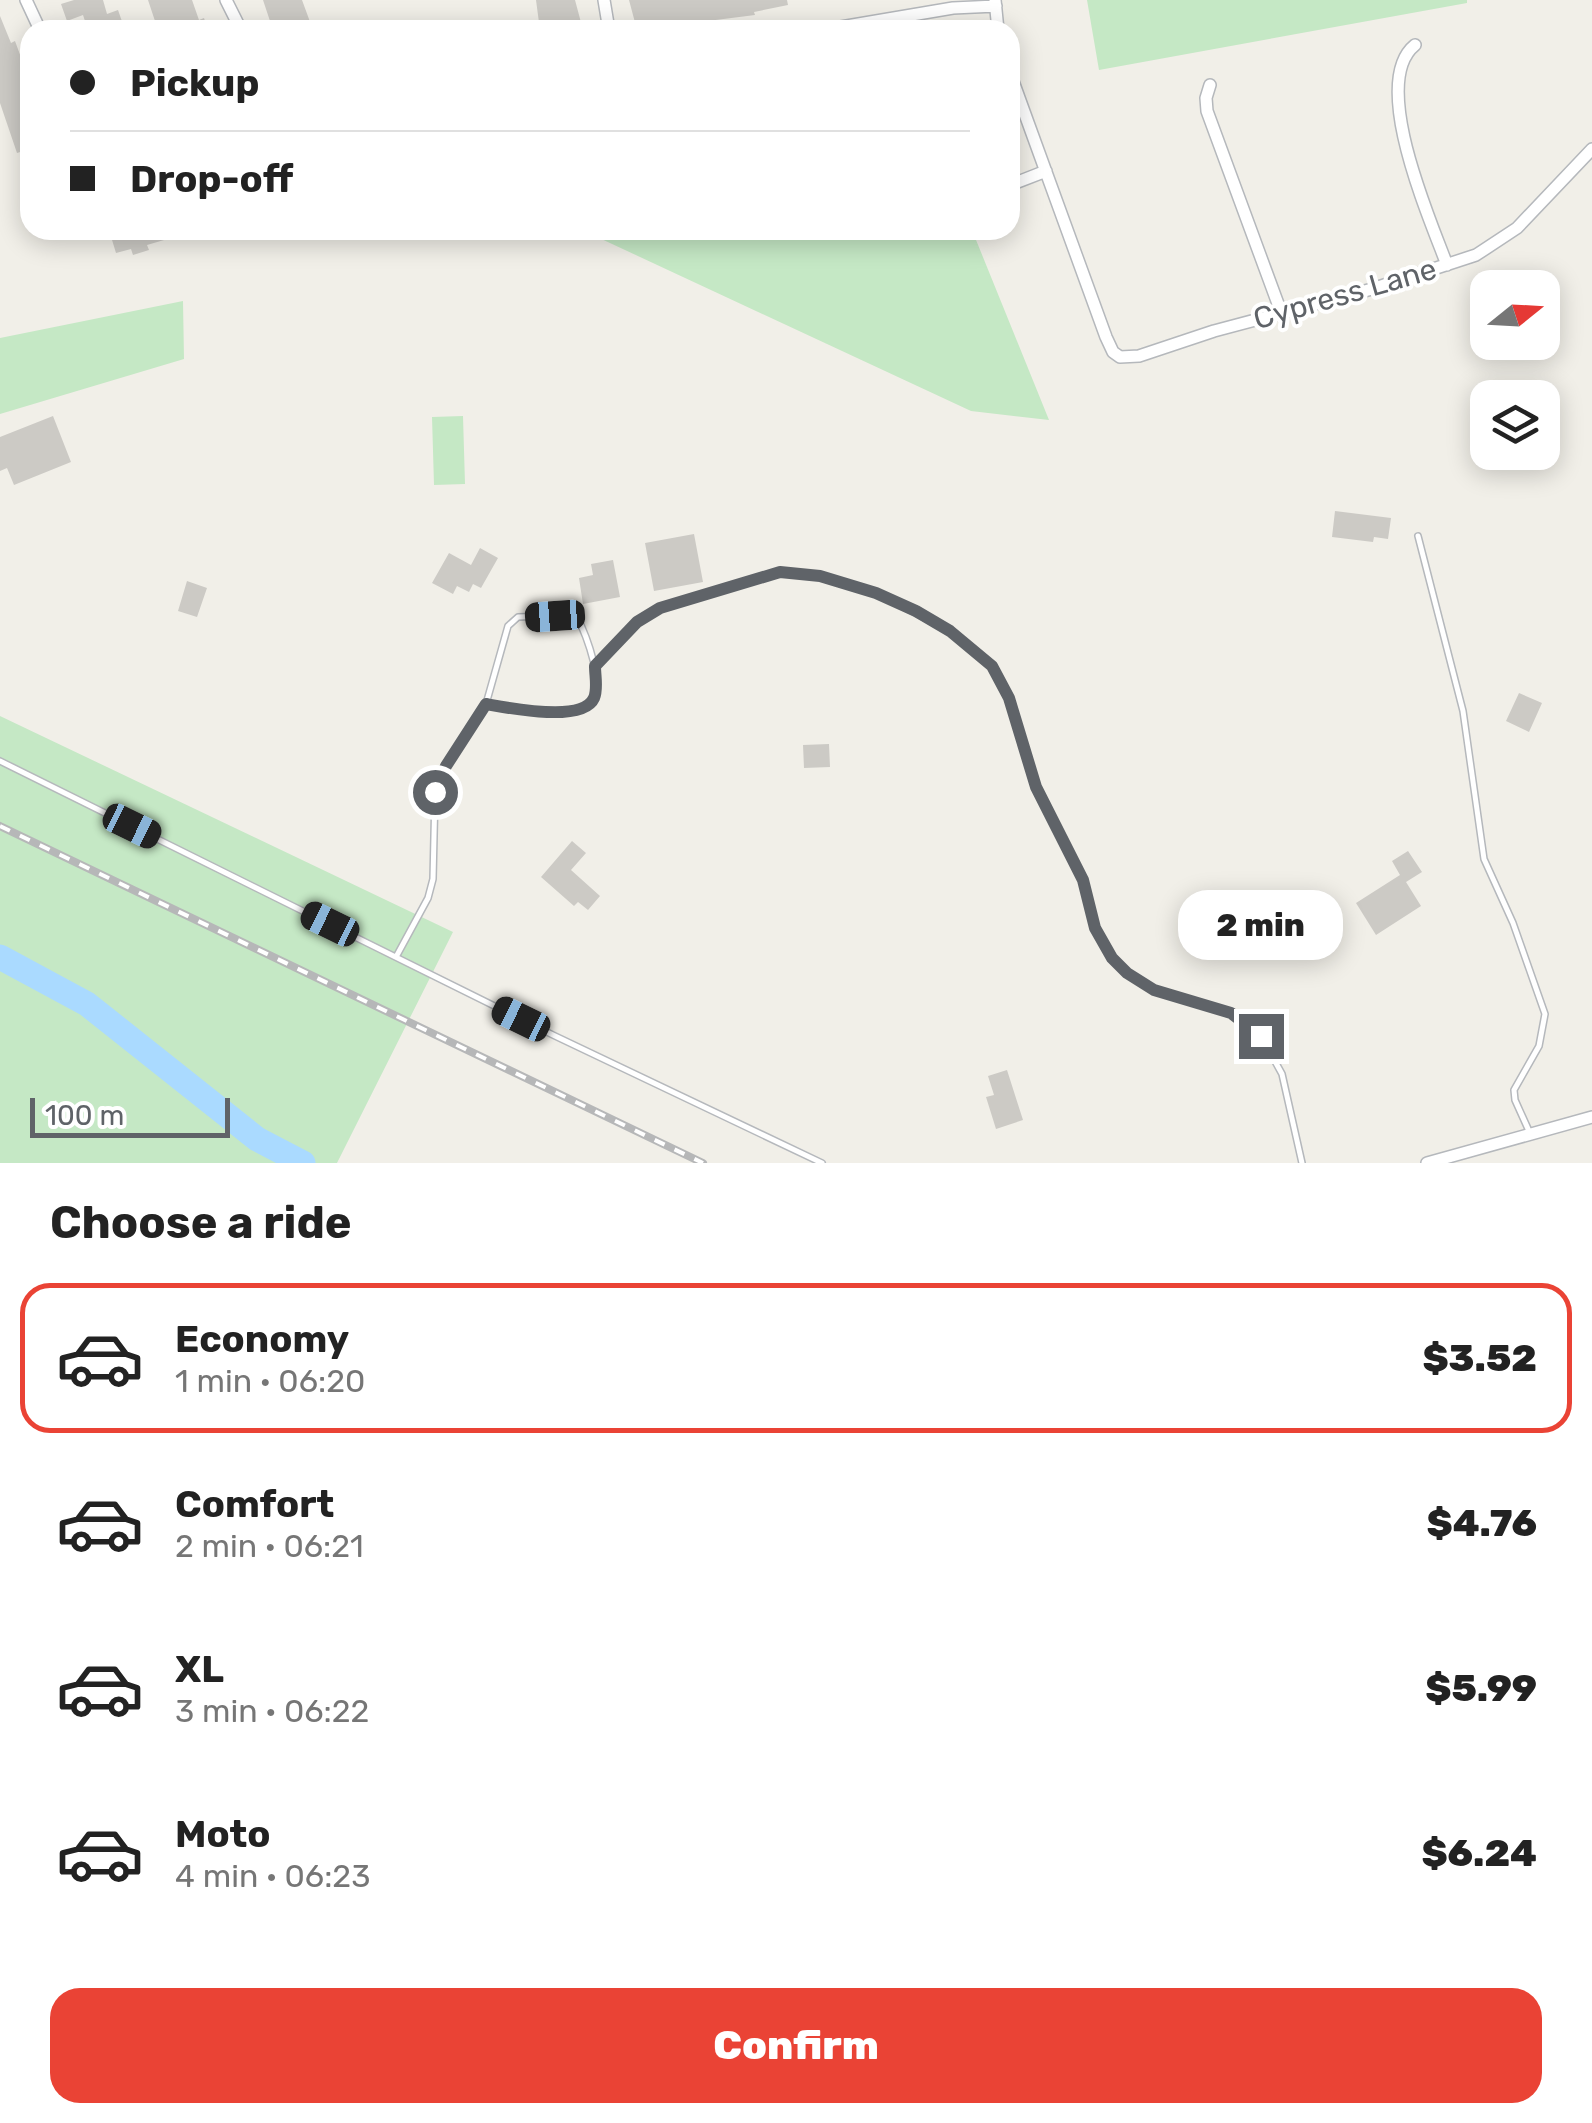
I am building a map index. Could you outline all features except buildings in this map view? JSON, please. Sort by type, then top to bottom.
[{"type":"street","points":[[882,20],[995,3]]},
{"type":"street","points":[[1416,45],[1400,64],[1402,130],[1411,169],[1447,265]]},
{"type":"street","points":[[1210,84],[1208,111],[1281,312]]},
{"type":"street","points":[[1020,100],[1046,171],[1020,181]]},
{"type":"street","name":"Cypress Lane","points":[[1046,171],[1106,338],[1112,352],[1120,357],[1139,356],[1476,255],[1517,228],[1592,150]]},
{"type":"street","points":[[1427,1163],[1592,1116]]},
{"type":"lane","points":[[1418,536],[1463,711],[1484,859],[1514,922],[1546,1014],[1539,1046],[1514,1090],[1530,1134]]},
{"type":"lane","points":[[595,666],[637,622],[660,608],[780,572],[820,576],[876,593],[950,631],[992,666],[1009,698],[1036,787],[1083,880],[1095,928],[1112,958],[1154,990],[1231,1013],[1261,1036],[1282,1074],[1302,1163]]},
{"type":"lane","points":[[396,957],[428,898],[433,879],[435,792],[446,766],[486,704],[508,626],[518,617],[576,615],[595,666],[596,695],[591,704],[572,711],[526,712],[486,704]]},
{"type":"lane","points":[[0,761],[822,1163]]},
{"type":"green space","points":[[1087,0],[1467,0],[1467,3],[1099,70]]},
{"type":"green space","points":[[603,240],[976,240],[1049,420],[971,411]]},
{"type":"green space","points":[[183,301],[184,359],[0,414],[0,338]]},
{"type":"green space","points":[[463,416],[465,484],[434,485],[432,417]]},
{"type":"green space","points":[[0,716],[453,932],[337,1163],[0,1163]]},
{"type":"waterway","points":[[0,957],[87,1004],[257,1139],[303,1163]]},
{"type":"railway","points":[[0,826],[703,1163]]},
{"type":"route","points":[[435,792],[446,766],[486,704],[526,712],[572,711],[591,704],[596,695],[595,666],[637,622],[660,608],[780,572],[820,576],[876,593],[916,611],[950,631],[992,666],[1009,698],[1036,787],[1083,880],[1095,928],[1112,958],[1154,990],[1231,1013],[1261,1036]]}]
